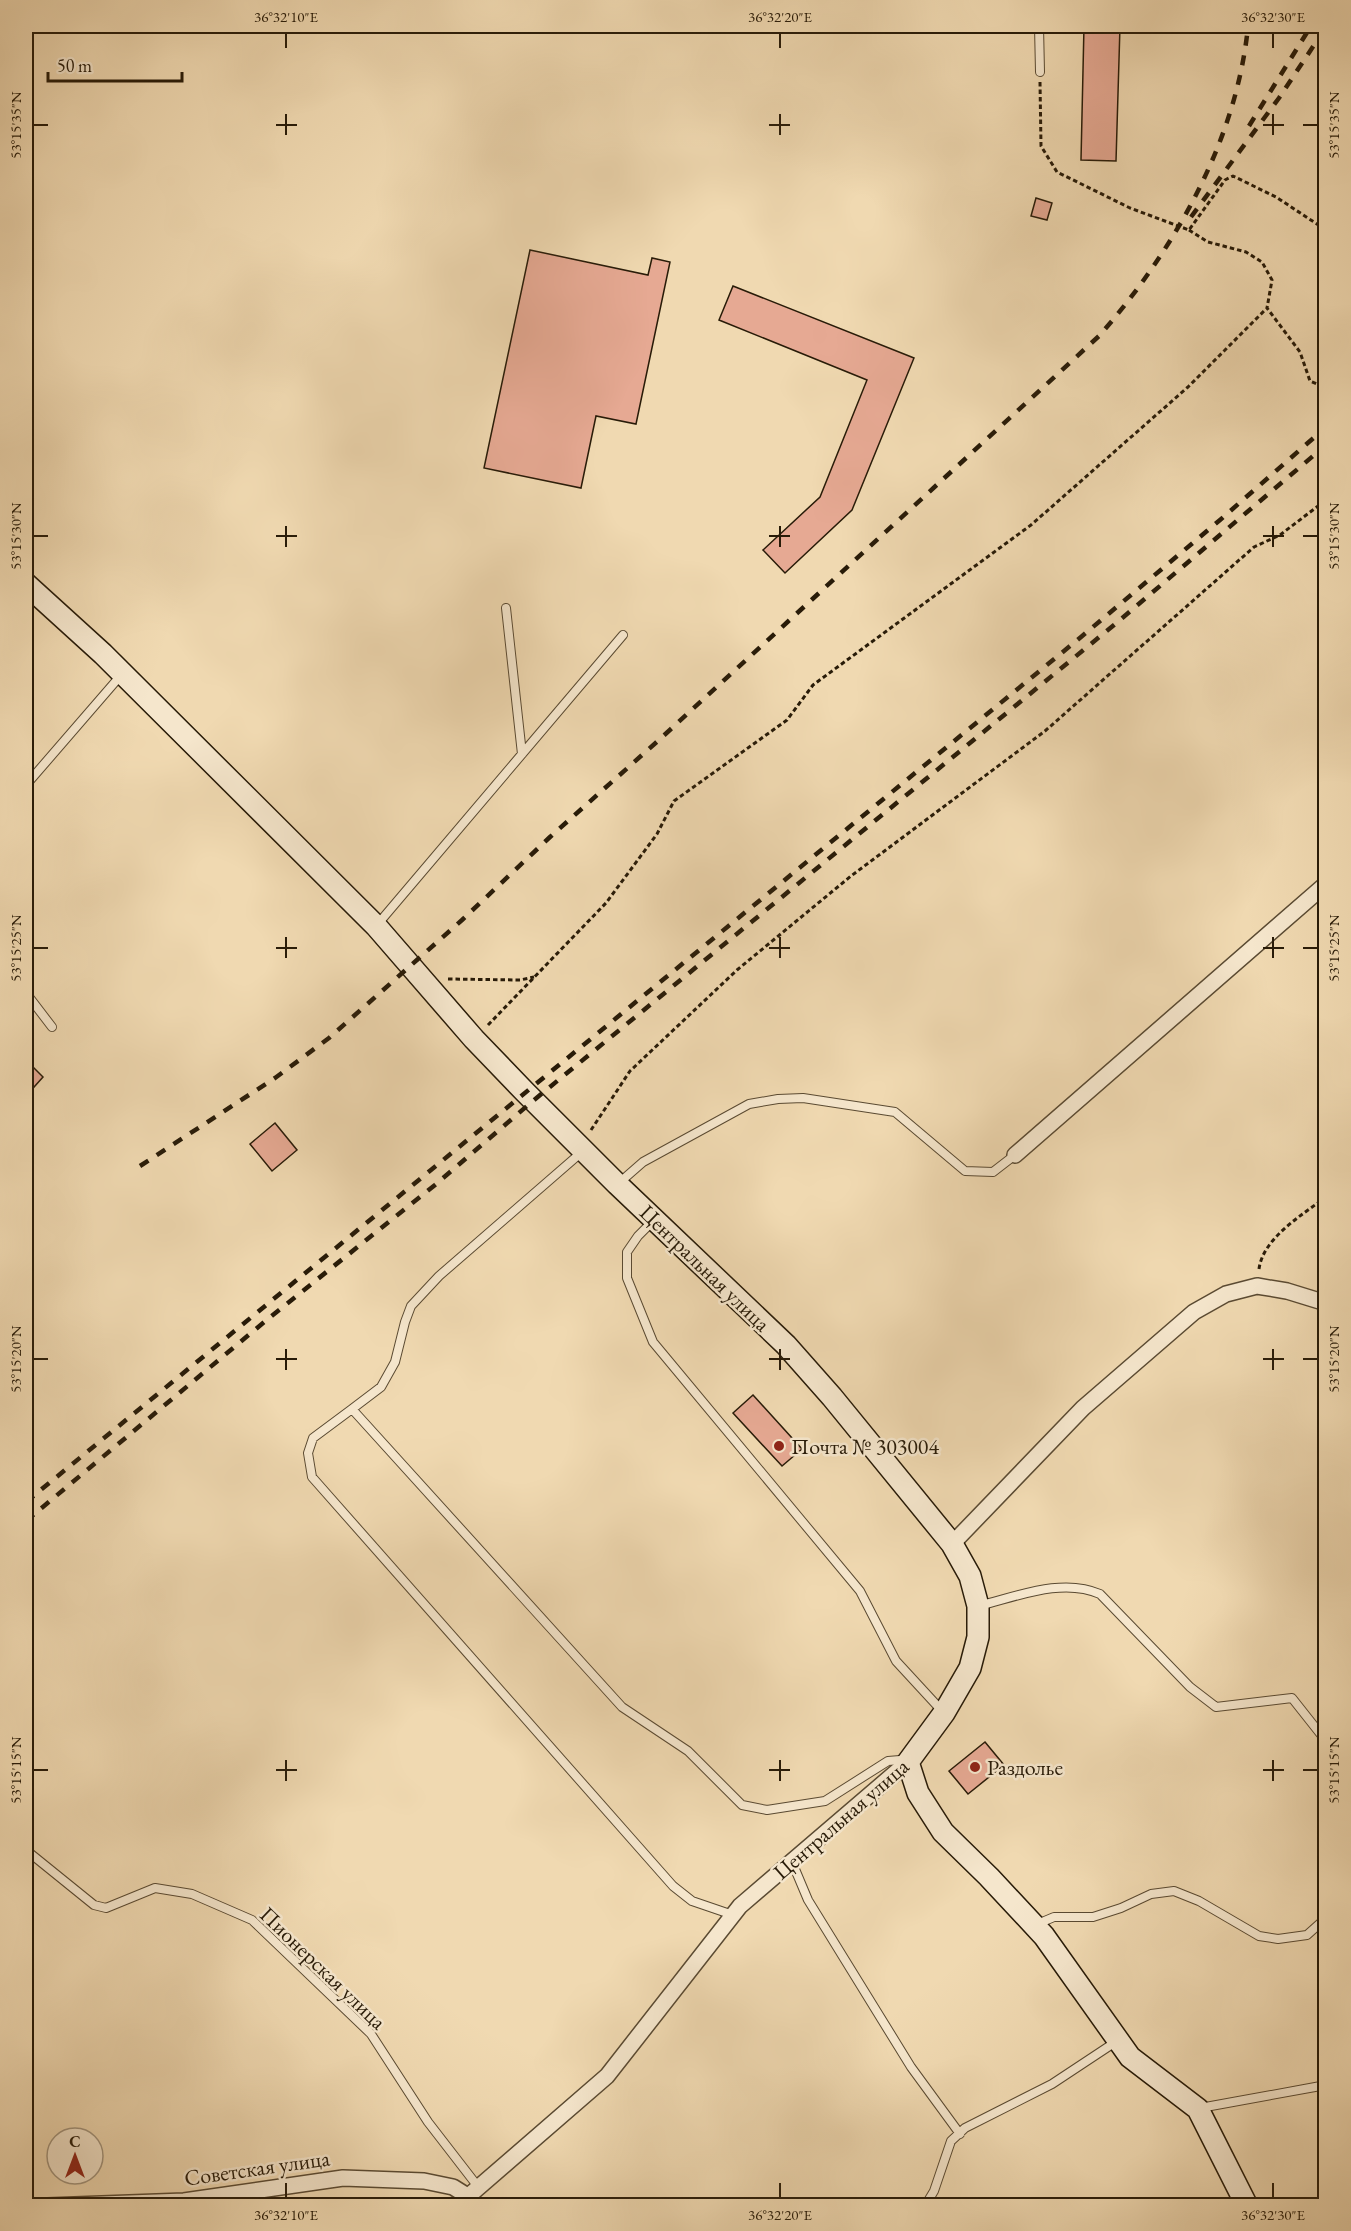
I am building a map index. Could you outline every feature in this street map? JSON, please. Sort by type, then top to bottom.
[{"type":"street","name":"Центральная улица","points":[[26,584],[123,673],[376,926],[474,1039],[581,1148],[786,1345],[832,1397],[952,1544],[970,1576],[978,1606],[978,1637],[970,1668],[945,1713],[908,1762],[740,1906],[607,2076],[468,2197]]},
{"type":"street","points":[[1015,1155],[1326,884]]},
{"type":"street","points":[[952,1544],[1083,1408],[1194,1312],[1226,1294],[1257,1286],[1287,1291],[1326,1303]]},
{"type":"street","points":[[908,1762],[918,1794],[943,1832],[1044,1936],[1130,2057],[1198,2109],[1247,2205]]},
{"type":"street","name":"Советская улица","points":[[47,2205],[184,2201],[343,2178],[424,2181],[453,2187],[468,2197]]},
{"type":"lane","points":[[1039,26],[1040,72]]},
{"type":"lane","points":[[506,608],[522,754]]},
{"type":"lane","points":[[376,926],[623,635]]},
{"type":"lane","points":[[26,785],[123,673]]},
{"type":"lane","points":[[26,993],[52,1027]]},
{"type":"lane","points":[[618,1184],[643,1162],[748,1104],[778,1099],[803,1098],[895,1112],[965,1172],[993,1172],[1015,1155]]},
{"type":"lane","points":[[581,1148],[439,1276],[411,1306],[395,1362],[381,1387],[313,1438],[308,1454],[312,1478],[673,1887],[692,1901],[733,1916]]},
{"type":"lane","points":[[655,1220],[638,1236],[627,1252],[627,1278],[653,1342],[860,1591],[896,1661],[945,1713]]},
{"type":"lane","points":[[352,1409],[622,1707],[688,1750],[742,1805],[766,1810],[825,1801],[888,1761],[908,1762]]},
{"type":"lane","points":[[978,1606],[1057,1587],[1087,1588],[1100,1594],[1190,1688],[1216,1707],[1292,1698],[1326,1741]]},
{"type":"lane","name":"Пионерская улица","points":[[26,1850],[94,1905],[106,1908],[156,1888],[192,1894],[252,1920],[371,2034],[428,2122],[468,2197]]},
{"type":"lane","points":[[792,1862],[808,1899],[905,2058],[960,2133]]},
{"type":"lane","points":[[1034,1926],[1054,1917],[1093,1917],[1151,1894],[1174,1891],[1199,1901],[1259,1936],[1278,1939],[1307,1935],[1326,1918]]},
{"type":"lane","points":[[925,2205],[934,2191],[951,2141],[965,2128],[1052,2084],[1118,2040]]},
{"type":"lane","points":[[1198,2109],[1326,2085]]},
{"type":"path","points":[[474,1039],[606,903],[657,834],[674,801],[788,720],[813,686],[1031,525],[1188,387],[1267,308],[1272,280],[1262,262],[1246,252],[1208,242],[1189,231],[1130,208],[1057,172],[1041,146],[1040,72]]},
{"type":"path","points":[[1189,231],[1225,180],[1233,176],[1276,197],[1326,230]]},
{"type":"path","points":[[1267,308],[1300,352],[1310,381],[1326,388]]},
{"type":"path","points":[[581,1148],[630,1071],[737,970],[851,876],[1045,731],[1254,546],[1280,535],[1326,500]]},
{"type":"path","points":[[422,978],[490,981],[520,980],[536,976]]},
{"type":"path","points":[[1257,1286],[1260,1264],[1276,1236],[1326,1197]]},
{"type":"building","points":[[1084,26],[1120,26],[1116,161],[1081,160]]},
{"type":"building","points":[[1036,198],[1052,203],[1047,220],[1031,216]]},
{"type":"building","points":[[530,250],[648,275],[652,258],[670,262],[636,424],[596,416],[581,488],[484,468]]},
{"type":"building","points":[[733,286],[914,358],[852,510],[785,573],[763,550],[820,497],[867,380],[719,320]]},
{"type":"building","points":[[26,1060],[43,1077],[26,1096]]},
{"type":"building","points":[[275,1123],[297,1150],[272,1171],[250,1144]]},
{"type":"building","points":[[753,1395],[802,1449],[782,1466],[733,1413]]},
{"type":"building","points":[[985,1742],[1004,1765],[968,1794],[949,1771]]},
{"type":"railway","points":[[140,1166],[275,1078],[329,1038],[462,920],[1099,336],[1152,268],[1198,192],[1231,111],[1242,69],[1248,26]]},
{"type":"railway","points":[[1249,126],[1311,26]]},
{"type":"railway","points":[[1191,217],[1279,98],[1326,27]]},
{"type":"railway","points":[[26,1502],[1081,637],[1326,427]]},
{"type":"railway","points":[[26,1521],[269,1318],[435,1185],[534,1100],[1114,625],[1326,445]]},
{"type":"place","name":"Почта № 303004","points":[[779,1446]]},
{"type":"place","name":"Раздолье","points":[[975,1767]]}]
